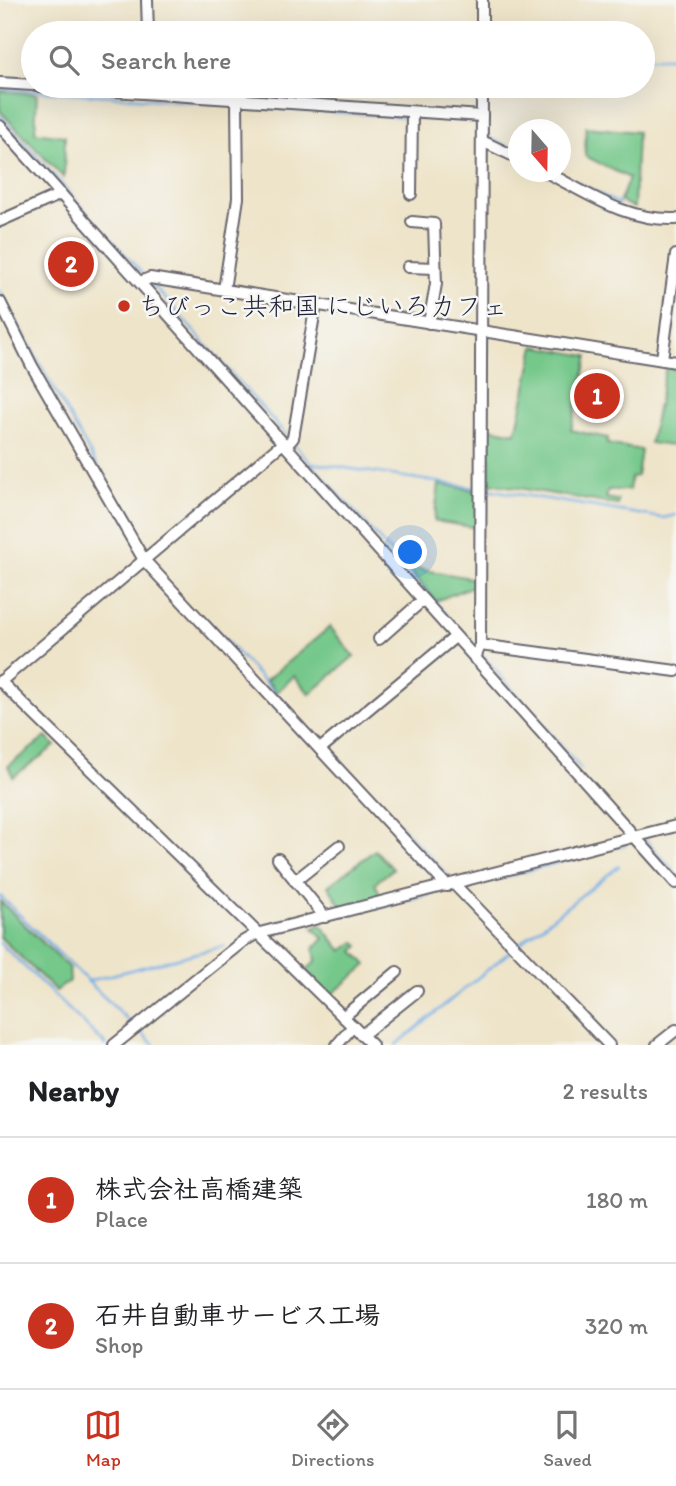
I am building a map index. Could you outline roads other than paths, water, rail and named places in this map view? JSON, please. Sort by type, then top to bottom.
[{"type":"street","points":[[147,0],[148,21]]},
{"type":"street","points":[[482,0],[482,21]]},
{"type":"street","points":[[0,83],[21,84]]},
{"type":"street","points":[[199,98],[237,104],[482,117]]},
{"type":"street","points":[[475,659],[483,645],[482,98]]},
{"type":"street","points":[[224,290],[238,198],[237,104]]},
{"type":"street","points":[[411,194],[412,112]]},
{"type":"street","points":[[0,126],[632,837],[676,883]]},
{"type":"street","points":[[482,141],[508,153]]},
{"type":"street","points":[[566,182],[634,217],[650,220],[676,219]]},
{"type":"street","points":[[0,221],[61,194]]},
{"type":"street","points":[[412,222],[434,224],[435,268],[429,323]]},
{"type":"street","points":[[662,359],[676,255]]},
{"type":"street","points":[[408,267],[435,268]]},
{"type":"street","points":[[140,282],[150,278],[676,362]]},
{"type":"street","points":[[0,302],[32,366],[144,560],[451,885],[609,1045]]},
{"type":"street","points":[[316,304],[293,438],[2,680],[256,934],[372,1045]]},
{"type":"street","points":[[379,639],[422,600]]},
{"type":"street","points":[[323,747],[455,637]]},
{"type":"street","points":[[483,645],[676,671]]},
{"type":"street","points":[[114,1045],[242,942],[256,934],[676,826]]},
{"type":"street","points":[[295,881],[339,846]]},
{"type":"street","points":[[278,859],[325,917]]},
{"type":"street","points":[[343,1017],[397,972]]},
{"type":"street","points":[[362,1035],[416,991]]},
{"type":"street","points":[[337,1045],[352,1026]]},
{"type":"street","points":[[657,1045],[676,1030]]},
{"type":"waterway","points":[[655,57],[676,57]]},
{"type":"waterway","points":[[0,88],[21,90]]},
{"type":"waterway","points":[[138,98],[234,105]]},
{"type":"waterway","points":[[241,106],[409,117]]},
{"type":"waterway","points":[[0,116],[141,272]]},
{"type":"waterway","points":[[415,118],[475,121]]},
{"type":"waterway","points":[[486,136],[508,147]]},
{"type":"waterway","points":[[571,179],[619,204]]},
{"type":"waterway","points":[[486,327],[487,228]]},
{"type":"waterway","points":[[152,284],[288,437]]},
{"type":"waterway","points":[[0,291],[5,301]]},
{"type":"waterway","points":[[8,307],[138,539]]},
{"type":"waterway","points":[[319,310],[374,319]]},
{"type":"waterway","points":[[486,514],[488,335]]},
{"type":"waterway","points":[[292,442],[472,643]]},
{"type":"waterway","points":[[313,463],[476,488]]},
{"type":"waterway","points":[[486,489],[663,518],[676,515]]},
{"type":"waterway","points":[[208,621],[322,744]]},
{"type":"waterway","points":[[484,657],[581,769]]},
{"type":"waterway","points":[[327,749],[450,878]]},
{"type":"waterway","points":[[646,840],[676,874]]},
{"type":"waterway","points":[[466,887],[625,845]]},
{"type":"waterway","points":[[518,945],[619,866]]},
{"type":"waterway","points":[[377,908],[435,893]]},
{"type":"waterway","points":[[0,896],[134,1026]]},
{"type":"waterway","points":[[0,943],[106,1045]]},
{"type":"waterway","points":[[88,981],[224,946]]},
{"type":"waterway","points":[[396,1045],[513,949]]},
{"type":"waterway","points":[[349,1015],[364,1030]]},
{"type":"waterway","points":[[139,1030],[154,1045]]},
{"type":"waterway","points":[[369,1034],[380,1045]]},
{"type":"place","name":"石井自動車サービス工場","points":[[71,264]]},
{"type":"place","name":"ちびっこ共和国 にじいろカフェ","points":[[124,306]]},
{"type":"place","name":"株式会社高橋建築","points":[[597,396]]}]
